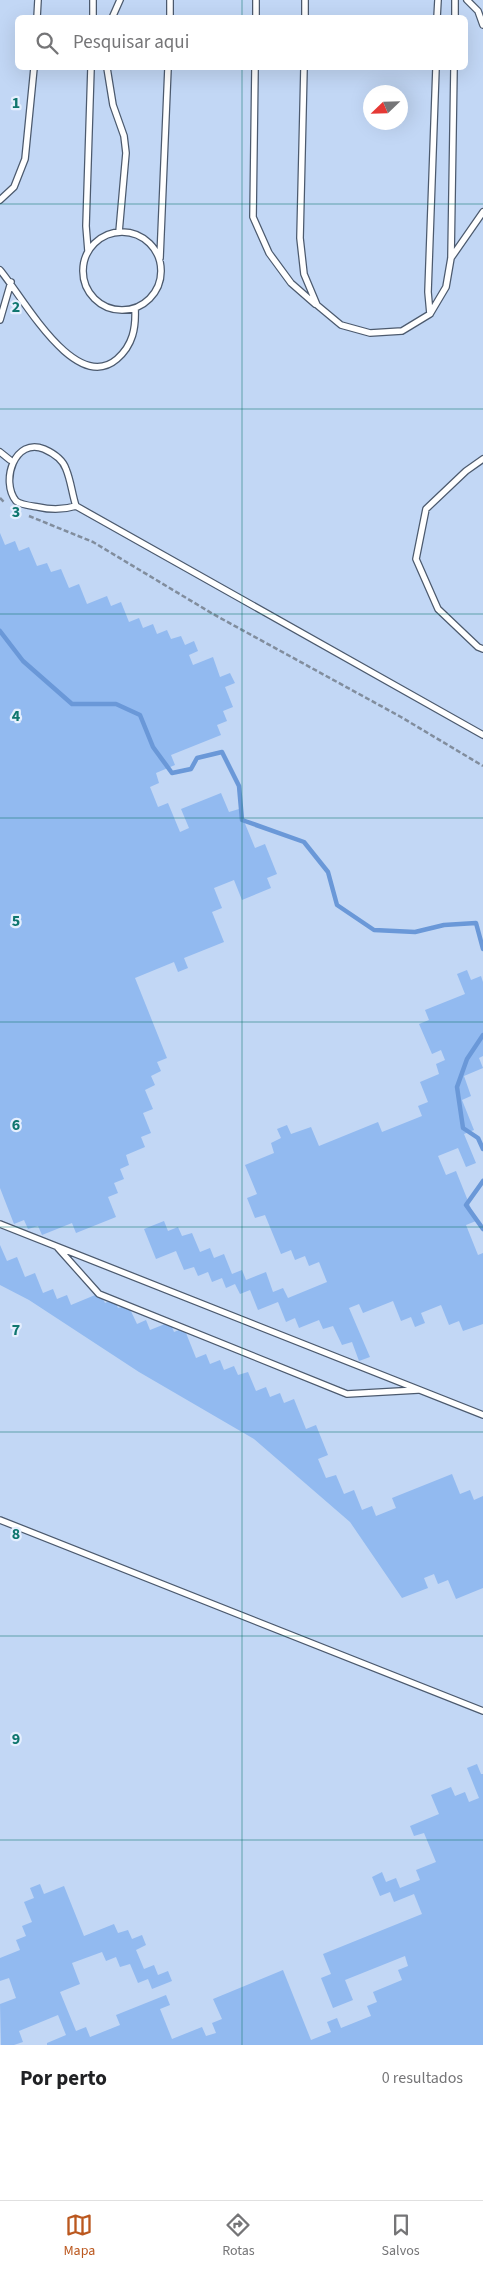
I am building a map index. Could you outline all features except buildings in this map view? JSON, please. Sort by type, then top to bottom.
[{"type":"lane","points":[[37,15],[38,0]]},
{"type":"lane","points":[[93,0],[93,15]]},
{"type":"lane","points":[[113,15],[120,0]]},
{"type":"lane","points":[[170,0],[170,15]]},
{"type":"lane","points":[[256,0],[256,15]]},
{"type":"lane","points":[[305,0],[305,15]]},
{"type":"lane","points":[[437,15],[438,0]]},
{"type":"lane","points":[[455,15],[456,0]]},
{"type":"lane","points":[[467,0],[478,11],[483,25]]},
{"type":"lane","points":[[0,200],[14,186],[24,159],[34,70]]},
{"type":"lane","points":[[88,251],[86,226],[91,70]]},
{"type":"lane","points":[[107,70],[113,105],[124,136],[126,153],[119,232]]},
{"type":"lane","points":[[160,262],[152,246],[146,240],[129,232],[119,232],[101,237],[88,251],[84,259],[83,278],[91,296],[107,307],[126,310],[135,308],[151,297],[157,289],[161,272],[168,70]]},
{"type":"lane","points":[[255,70],[253,217],[269,253],[291,283],[341,325],[370,333],[402,331],[430,314],[446,287],[451,258],[454,70]]},
{"type":"lane","points":[[304,70],[300,238],[304,274],[317,305]]},
{"type":"lane","points":[[430,314],[428,292],[436,70]]},
{"type":"lane","points":[[451,258],[483,212]]},
{"type":"lane","points":[[0,270],[69,358],[88,368],[108,367],[125,352],[136,328],[135,308]]},
{"type":"lane","points":[[0,320],[10,282]]},
{"type":"lane","points":[[76,506],[66,509],[48,509],[16,501],[7,489],[4,471],[10,460],[22,450],[38,446],[54,453],[66,468],[76,506],[483,735]]},
{"type":"lane","points":[[0,452],[10,460]]},
{"type":"lane","points":[[483,458],[466,471],[426,509],[416,559],[438,609],[478,647],[483,649]]},
{"type":"lane","points":[[0,1224],[483,1415]]},
{"type":"lane","points":[[56,1246],[99,1294],[348,1394],[420,1390]]},
{"type":"lane","points":[[0,1520],[483,1711]]},
{"type":"path","points":[[0,498],[10,507]]},
{"type":"path","points":[[24,514],[93,542],[213,614],[401,717],[483,766]]},
{"type":"shaded area","points":[[0,0],[483,0],[483,2045],[0,2045]]},
{"type":"shaded area","points":[[0,533],[5,545],[15,541],[19,551],[29,547],[37,566],[47,563],[51,572],[61,569],[69,588],[79,584],[87,604],[107,596],[111,606],[121,602],[129,622],[139,618],[143,628],[153,624],[157,634],[167,630],[171,639],[181,636],[185,645],[194,641],[198,651],[189,655],[193,665],[213,657],[220,677],[230,673],[235,683],[225,687],[233,707],[223,711],[227,721],[217,725],[221,735],[171,755],[175,765],[156,773],[159,783],[150,787],[158,807],[168,803],[180,832],[189,828],[181,809],[221,793],[229,812],[239,809],[255,848],[265,844],[277,874],[267,878],[271,888],[242,900],[234,880],[214,888],[222,908],[212,912],[224,942],[184,958],[188,968],[178,972],[174,962],[135,978],[167,1058],[157,1062],[161,1071],[151,1076],[155,1085],[145,1090],[153,1109],[143,1113],[151,1133],[141,1137],[145,1147],[126,1155],[129,1165],[120,1169],[124,1179],[114,1183],[118,1193],[108,1197],[116,1217],[76,1233],[72,1223],[42,1235],[38,1226],[28,1229],[24,1220],[14,1224],[0,1188]]},
{"type":"shaded area","points":[[467,970],[471,980],[481,976],[483,982],[483,1056],[479,1058],[483,1068],[464,1076],[471,1096],[462,1100],[474,1130],[464,1134],[476,1163],[466,1167],[458,1148],[438,1156],[446,1175],[456,1171],[476,1221],[466,1225],[478,1255],[483,1253],[483,1324],[463,1331],[459,1321],[449,1325],[441,1305],[421,1313],[425,1323],[415,1327],[411,1317],[401,1321],[393,1301],[363,1313],[359,1304],[349,1308],[370,1357],[359,1361],[352,1342],[342,1345],[333,1326],[323,1329],[319,1320],[299,1328],[295,1318],[286,1322],[278,1302],[258,1310],[250,1290],[240,1294],[235,1284],[226,1288],[222,1278],[212,1282],[208,1272],[198,1276],[194,1267],[184,1270],[176,1251],[156,1259],[144,1229],[164,1221],[168,1231],[178,1227],[182,1236],[192,1233],[200,1252],[210,1248],[214,1258],[224,1254],[232,1274],[242,1270],[246,1280],[266,1272],[273,1292],[283,1288],[288,1298],[327,1282],[319,1262],[309,1266],[305,1256],[295,1260],[291,1250],[281,1254],[265,1215],[255,1218],[247,1198],[257,1194],[245,1165],[274,1153],[271,1143],[281,1138],[277,1129],[287,1125],[291,1134],[311,1127],[319,1146],[378,1122],[382,1132],[422,1116],[418,1106],[428,1102],[420,1082],[439,1074],[436,1064],[445,1060],[441,1050],[432,1054],[419,1024],[429,1020],[425,1010],[465,994],[457,974]]},
{"type":"shaded area","points":[[0,1245],[7,1261],[17,1257],[25,1277],[35,1273],[43,1293],[53,1289],[57,1299],[67,1295],[71,1305],[100,1293],[105,1303],[114,1299],[118,1308],[128,1305],[137,1324],[146,1320],[150,1330],[170,1322],[174,1332],[184,1328],[196,1358],[206,1354],[210,1364],[220,1360],[224,1370],[234,1366],[238,1375],[248,1372],[256,1391],[266,1387],[270,1397],[280,1393],[284,1403],[294,1399],[306,1429],[316,1425],[328,1455],[318,1459],[326,1478],[336,1475],[344,1494],[354,1490],[362,1510],[372,1506],[376,1516],[396,1508],[392,1498],[452,1474],[460,1494],[470,1490],[474,1500],[483,1496],[483,1588],[456,1599],[448,1580],[438,1584],[434,1574],[424,1578],[428,1588],[402,1598],[350,1522],[254,1439],[139,1372],[29,1300],[0,1285]]},
{"type":"shaded area","points":[[477,1764],[481,1774],[483,1774],[483,2045],[47,2045],[47,2043],[66,2035],[58,2015],[19,2031],[23,2042],[14,2045],[1,2045],[0,2004],[16,1998],[9,1978],[0,1981],[0,1958],[20,1950],[16,1940],[26,1936],[22,1926],[32,1922],[24,1902],[34,1898],[30,1888],[40,1884],[44,1894],[64,1886],[84,1936],[114,1924],[118,1933],[128,1930],[132,1939],[142,1935],[146,1945],[136,1950],[144,1969],[154,1965],[158,1975],[168,1971],[172,1981],[152,1989],[148,1979],[138,1983],[130,1964],[120,1967],[116,1957],[106,1961],[102,1952],[72,1963],[80,1984],[60,1992],[76,2031],[86,2027],[90,2037],[120,2025],[116,2015],[166,1995],[170,2005],[160,2009],[172,2039],[202,2027],[206,2036],[216,2033],[212,2023],[222,2019],[213,1999],[283,1970],[311,2040],[331,2032],[327,2022],[337,2018],[341,2028],[371,2016],[367,2006],[377,2002],[373,1992],[402,1980],[398,1970],[408,1966],[405,1956],[345,1980],[353,2000],[333,2008],[321,1978],[331,1974],[323,1954],[422,1914],[414,1894],[394,1902],[390,1892],[380,1896],[372,1877],[382,1872],[386,1882],[396,1878],[400,1888],[420,1880],[416,1870],[436,1862],[424,1833],[414,1836],[410,1826],[439,1814],[431,1795],[451,1787],[455,1796],[465,1792],[469,1802],[479,1798],[467,1768]]},
{"type":"waterway","points":[[0,631],[23,661],[72,704],[116,704],[140,715],[153,747],[172,773],[191,769],[197,758],[222,752],[239,786],[242,820],[304,842],[328,872],[337,905],[374,930],[415,932],[444,925],[476,923],[483,949]]},
{"type":"waterway","points":[[483,1035],[467,1059],[457,1087],[463,1128],[478,1138],[483,1149]]},
{"type":"waterway","points":[[483,1181],[466,1205],[483,1229]]}]
